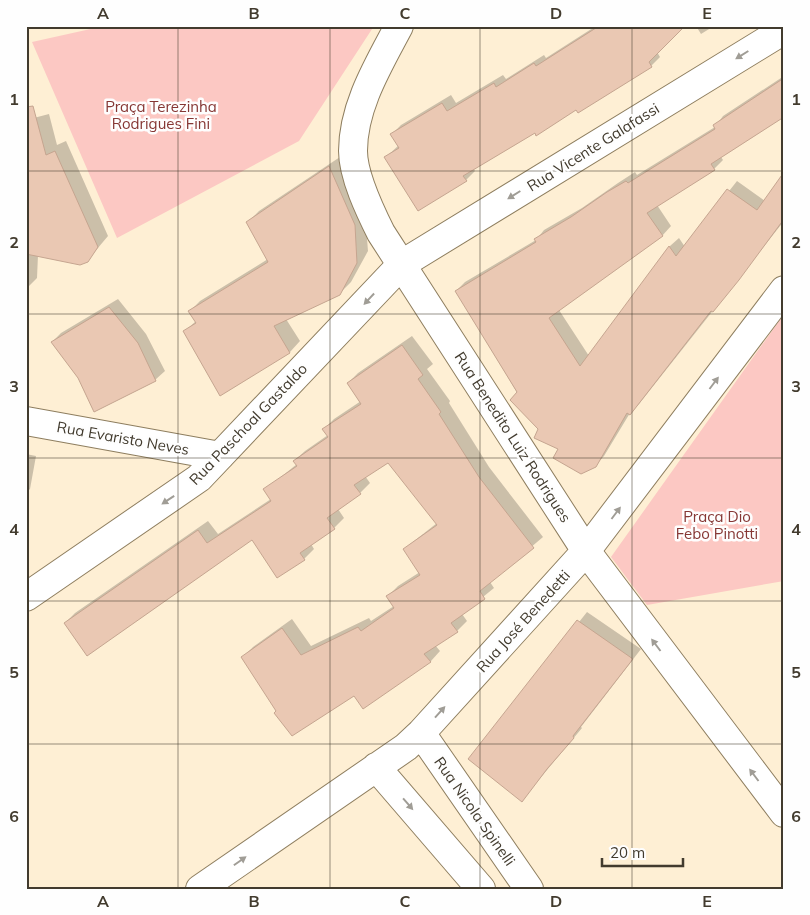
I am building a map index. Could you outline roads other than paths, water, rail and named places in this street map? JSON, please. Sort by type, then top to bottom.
[{"type":"street","name":"Rua Benedito Luiz Rodrigues","points":[[399,26],[372,76],[358,122],[353,152],[365,200],[381,233],[586,552],[784,813]]},
{"type":"street","name":"Rua Vicente Galafassi","points":[[402,264],[784,30]]},
{"type":"street","name":"Rua Paschoal Gastaldo","points":[[26,597],[199,478],[402,264]]},
{"type":"street","name":"Rua José Benedetti","points":[[200,889],[376,767],[421,733],[586,552],[784,290]]},
{"type":"street","name":"Rua Evaristo Neves","points":[[26,421],[220,456]]},
{"type":"street","name":"Rua Nicola Spinelli","points":[[421,733],[529,889]]},
{"type":"street","points":[[376,767],[481,889]]},
{"type":"park label","name":"Praça Terezinha Rodrigues Fini","points":[[161,114]]},
{"type":"park label","name":"Praça Dio Febo Pinotti","points":[[717,524]]}]
